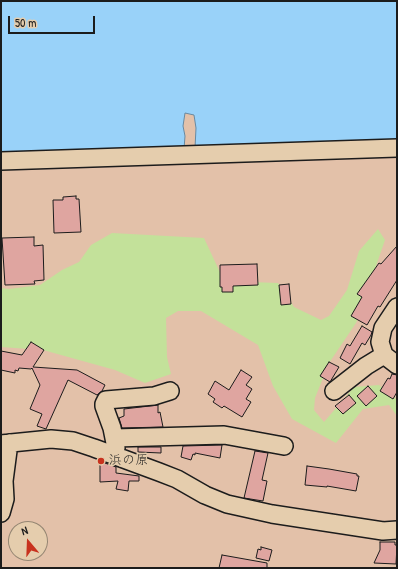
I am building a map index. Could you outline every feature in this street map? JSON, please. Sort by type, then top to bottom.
[{"type":"street","points":[[1,161],[397,148]]},
{"type":"street","points":[[334,391],[366,366],[391,360],[380,342],[381,333],[397,306]]},
{"type":"street","points":[[117,456],[109,418],[104,406],[106,400],[154,396],[170,391]]},
{"type":"street","points":[[114,438],[224,435],[284,446]]},
{"type":"street","points":[[1,513],[5,499],[5,443],[39,439],[63,440],[81,444],[117,456],[178,479],[215,499],[234,506],[272,514],[383,531],[397,530]]},
{"type":"green space","points":[[378,229],[385,240],[368,297],[356,323],[329,363],[315,398],[314,410],[324,422],[354,387],[379,385],[397,400],[397,416],[389,405],[363,409],[336,443],[292,419],[273,386],[258,345],[201,311],[178,311],[166,318],[167,357],[171,374],[145,383],[115,370],[43,350],[1,347],[1,288],[9,289],[40,285],[62,270],[79,262],[91,245],[112,233],[204,238],[224,281],[278,283],[294,307],[321,320],[329,316],[347,290],[359,251]]},
{"type":"water","points":[[1,1],[397,1],[397,143],[195,148],[196,128],[194,115],[185,113],[183,126],[185,136],[184,149],[1,155]]},
{"type":"building","points":[[76,196],[76,199],[79,199],[81,232],[54,233],[53,200],[63,200],[63,197]]},
{"type":"building","points":[[34,237],[34,246],[43,245],[44,280],[34,281],[35,284],[5,285],[2,238]]},
{"type":"building","points":[[397,246],[397,280],[380,307],[378,306],[367,325],[351,316],[362,297],[357,294],[379,263],[381,264]]},
{"type":"building","points":[[257,264],[258,285],[233,286],[233,292],[222,292],[222,287],[220,287],[220,265]]},
{"type":"building","points":[[289,284],[291,304],[281,305],[279,285]]},
{"type":"building","points":[[362,326],[372,332],[365,345],[362,343],[350,364],[340,358],[347,344],[350,346]]},
{"type":"building","points":[[31,342],[44,350],[33,367],[77,370],[105,385],[102,391],[97,395],[68,380],[46,429],[37,426],[42,414],[30,409],[40,385],[32,368],[19,368],[18,371],[15,370],[15,373],[1,370],[1,351],[22,355]]},
{"type":"building","points":[[329,362],[339,367],[330,382],[320,376]]},
{"type":"building","points":[[241,370],[252,377],[246,385],[252,389],[246,399],[251,402],[242,417],[224,406],[222,408],[213,402],[215,399],[208,394],[215,381],[229,390]]},
{"type":"building","points":[[392,374],[397,375],[397,392],[393,399],[380,391],[388,378],[390,379]]},
{"type":"building","points":[[368,386],[377,396],[366,406],[357,396]]},
{"type":"building","points":[[349,395],[356,403],[343,414],[335,406]]},
{"type":"building","points":[[158,405],[158,413],[160,412],[163,427],[122,428],[119,418],[124,416],[124,409]]},
{"type":"building","points":[[222,445],[220,458],[195,453],[195,455],[193,454],[191,460],[181,457],[183,446]]},
{"type":"building","points":[[138,447],[161,447],[161,453],[138,452]]},
{"type":"building","points":[[255,451],[268,453],[262,480],[267,481],[263,501],[244,498]]},
{"type":"building","points":[[102,462],[116,467],[116,473],[139,476],[139,481],[129,481],[128,491],[116,489],[118,481],[100,482],[100,463]]},
{"type":"building","points":[[307,466],[357,474],[357,476],[359,476],[356,491],[327,486],[305,485]]},
{"type":"building","points":[[380,542],[395,542],[395,545],[397,545],[396,564],[374,563],[380,550]]},
{"type":"building","points":[[261,547],[272,550],[269,561],[256,558],[258,549],[261,550]]},
{"type":"building","points":[[222,555],[267,563],[267,568],[219,568]]},
{"type":"place","name":"浜の原","points":[[101,461]]}]
